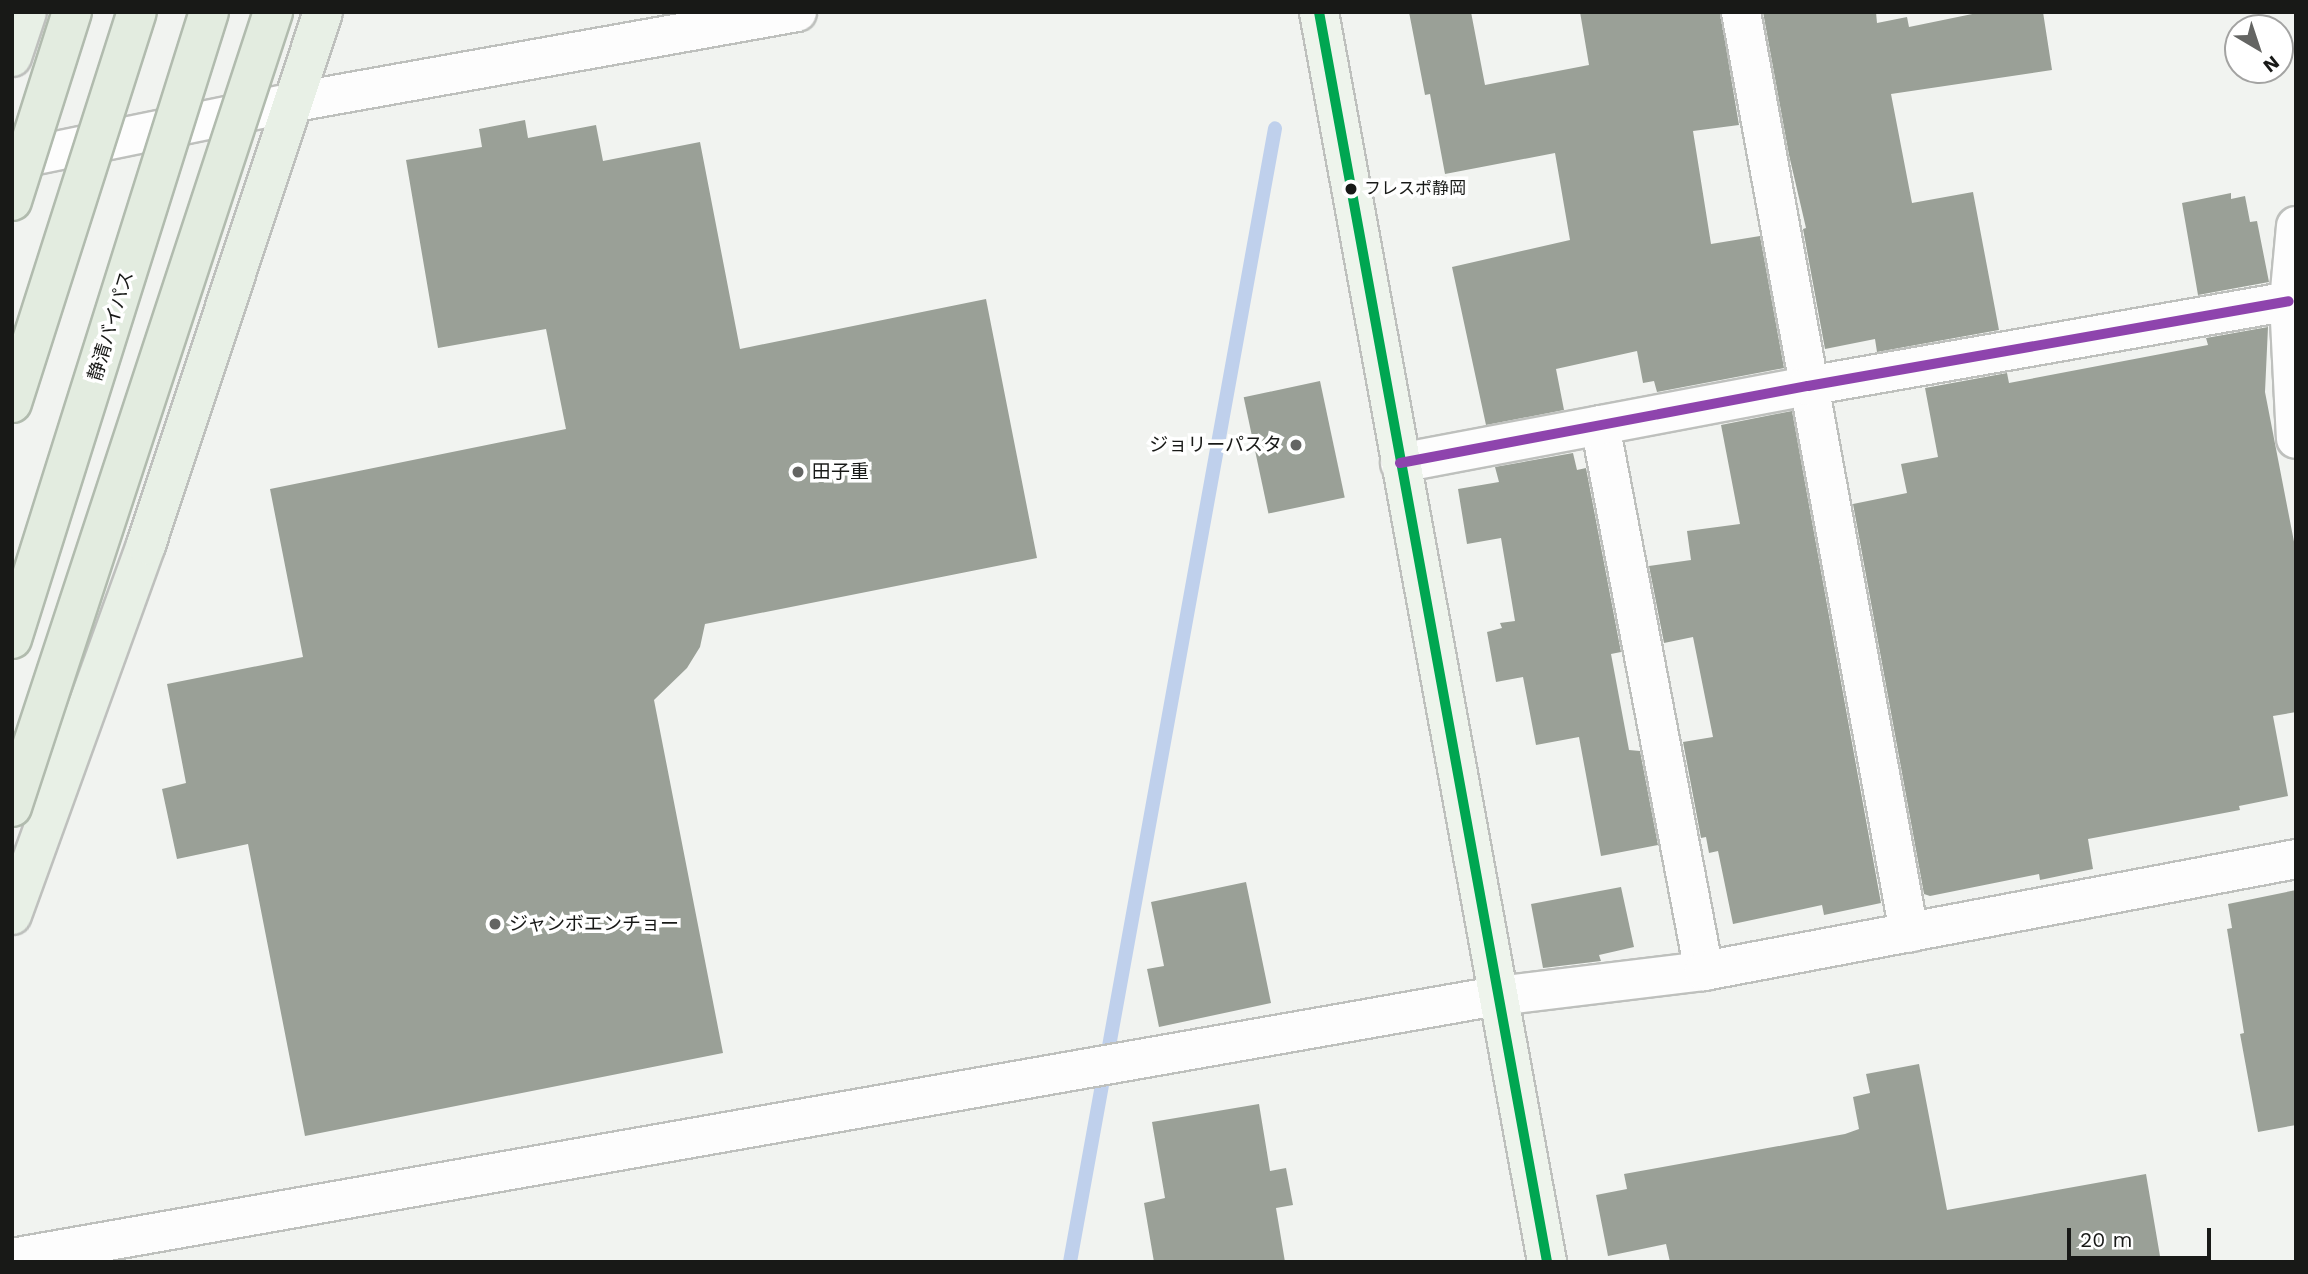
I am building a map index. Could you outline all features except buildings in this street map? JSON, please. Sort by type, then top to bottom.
[{"type":"highway","points":[[12,57],[27,12]]},
{"type":"highway","points":[[12,201],[72,12]]},
{"type":"highway","points":[[12,403],[137,12]]},
{"type":"highway","name":"静清バイパス","points":[[12,639],[209,12]]},
{"type":"highway","points":[[12,807],[273,12]]},
{"type":"highway","points":[[12,915],[146,545],[295,103],[323,12]]},
{"type":"main road","points":[[1319,12],[1546,1262]]},
{"type":"street","points":[[12,160],[295,103],[797,12]]},
{"type":"street","points":[[1741,12],[1909,933]]},
{"type":"street","points":[[2296,226],[2289,301],[2296,439]]},
{"type":"street","points":[[1400,463],[1808,386],[2289,301]]},
{"type":"street","points":[[1600,425],[1704,971]]},
{"type":"street","points":[[12,1258],[1497,996],[1704,971],[2296,859]]},
{"type":"waterway","points":[[1070,1262],[1275,128]]},
{"type":"transit line","points":[[1319,12],[1547,1262]]},
{"type":"transit line","points":[[1400,463],[1808,386],[2289,301]]},
{"type":"place","name":"フレスポ静岡","points":[[1351,189]]},
{"type":"place","name":"ジョリーパスタ","points":[[1296,445]]},
{"type":"place","name":"田子重","points":[[798,472]]},
{"type":"place","name":"ジャンボエンチョー","points":[[495,924]]}]
